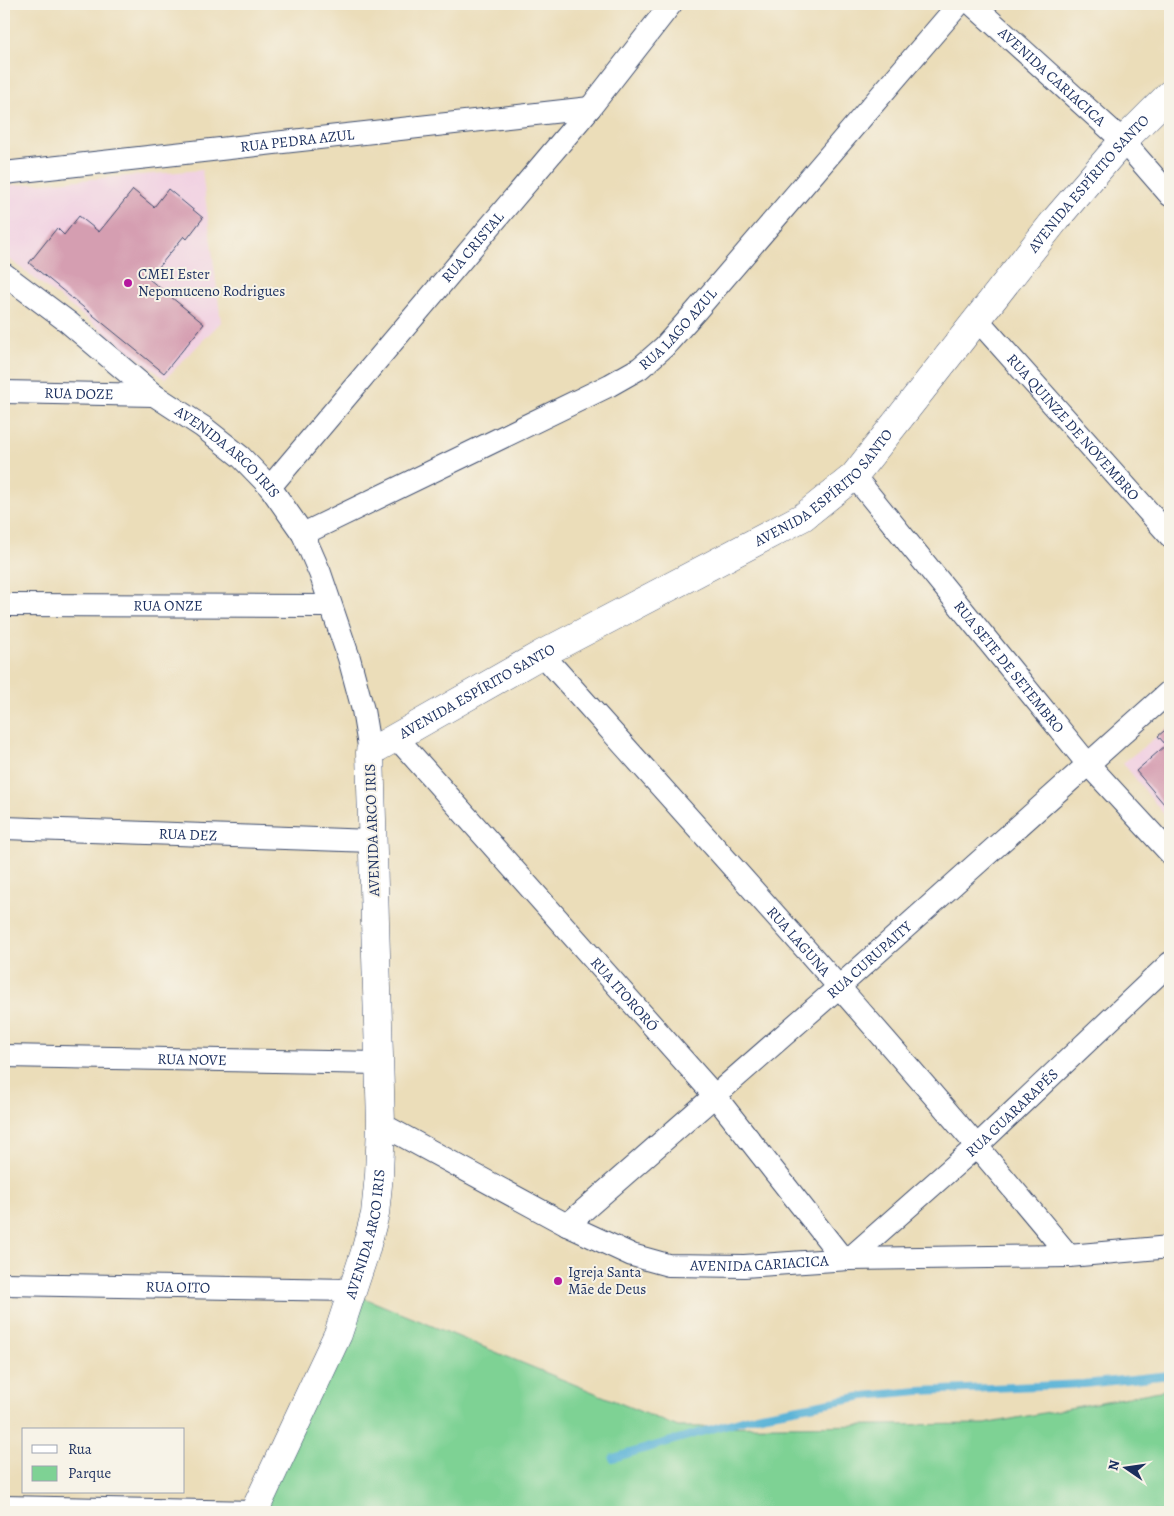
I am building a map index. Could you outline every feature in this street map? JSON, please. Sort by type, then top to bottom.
[{"type":"street","name":"RUA CRISTAL","points":[[270,487],[590,108],[671,4]]},
{"type":"street","name":"RUA LAGO AZUL","points":[[303,534],[610,385],[640,368],[664,347],[696,311],[959,4]]},
{"type":"street","name":"AVENIDA CARIACICA","points":[[972,4],[1123,141],[1170,195]]},
{"type":"street","name":"AVENIDA ESPÍRITO SANTO","points":[[370,752],[542,654],[803,517],[854,476],[976,318],[1056,219],[1123,141],[1170,94]]},
{"type":"street","name":"RUA PEDRA AZUL","points":[[4,173],[590,108]]},
{"type":"street","name":"AVENIDA ARCO IRIS","points":[[4,274],[68,322],[154,395],[203,427],[241,457],[270,487],[303,534],[349,658],[363,710],[370,752],[381,1124],[375,1214],[366,1252],[351,1290],[338,1334],[255,1512]]},
{"type":"street","name":"RUA QUINZE DE NOVEMBRO","points":[[976,318],[1170,536]]},
{"type":"street","name":"RUA DOZE","points":[[4,392],[154,395]]},
{"type":"street","name":"RUA SETE DE SETEMBRO","points":[[854,476],[1088,763],[1170,853]]},
{"type":"street","name":"RUA ONZE","points":[[4,606],[330,606]]},
{"type":"street","name":"RUA LAGUNA","points":[[542,654],[840,986],[978,1145],[1069,1256]]},
{"type":"street","name":"RUA CURUPAITY","points":[[567,1225],[840,986],[1170,691]]},
{"type":"street","name":"RUA ITORORÓ","points":[[396,737],[715,1096],[846,1259]]},
{"type":"street","name":"RUA DEZ","points":[[4,828],[372,841]]},
{"type":"street","name":"RUA GUARARAPÉS","points":[[846,1259],[978,1145],[1170,963]]},
{"type":"street","name":"RUA NOVE","points":[[4,1056],[379,1063]]},
{"type":"street","name":"AVENIDA CARIACICA","points":[[381,1124],[567,1225],[632,1255],[668,1265],[744,1266],[846,1259],[1069,1256],[1170,1247]]},
{"type":"street","name":"RUA OITO","points":[[4,1284],[351,1290]]},
{"type":"street","points":[[4,1507],[255,1512]]},
{"type":"shaded area","name":"CMEI Ester Nepomuceno Rodrigues","points":[[202,170],[221,322],[165,379],[4,255],[4,186]]},
{"type":"shaded area","points":[[1170,726],[1170,822],[1123,763]]},
{"type":"green space","points":[[352,1293],[678,1427],[985,1424],[1170,1389],[1170,1512],[249,1512]]},
{"type":"building","points":[[168,189],[203,218],[187,239],[184,236],[149,279],[204,324],[164,373],[29,263],[57,228],[64,235],[79,216],[99,232],[133,190],[154,207]]},
{"type":"building","points":[[1170,726],[1170,811],[1136,771],[1166,745],[1158,736]]},
{"type":"waterway","points":[[613,1458],[756,1416],[864,1396],[919,1391],[1084,1384],[1170,1375]]},
{"type":"place","name":"CMEI Ester Nepomuceno Rodrigues","points":[[128,283]]},
{"type":"place","name":"Igreja Santa Mãe de Deus","points":[[558,1281]]}]
